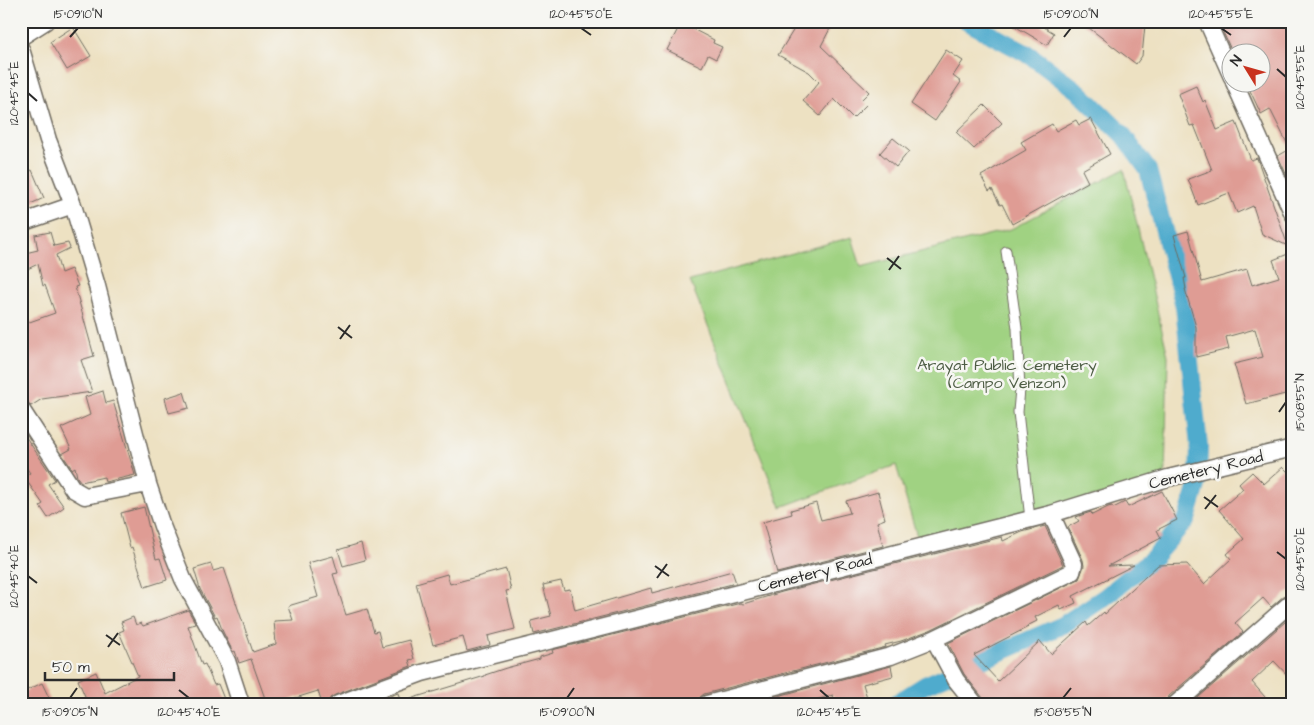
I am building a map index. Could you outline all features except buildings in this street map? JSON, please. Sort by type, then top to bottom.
[{"type":"street","points":[[21,37],[46,21]]},
{"type":"street","points":[[1207,21],[1222,55]]},
{"type":"street","points":[[21,49],[48,140],[73,206],[97,286],[148,484],[162,526],[183,579],[227,661],[240,704]]},
{"type":"street","points":[[1238,92],[1293,214]]},
{"type":"street","points":[[21,223],[73,206]]},
{"type":"street","points":[[21,409],[73,489],[79,493],[85,496],[93,495],[148,484]]},
{"type":"street","name":"Cemetery Road","points":[[338,704],[422,673],[1051,514],[1175,476],[1293,448]]},
{"type":"street","points":[[707,704],[892,656],[934,639],[1072,572],[1074,564],[1051,514]]},
{"type":"street","points":[[1176,704],[1293,601]]},
{"type":"street","points":[[934,639],[956,680],[975,704]]},
{"type":"lane","points":[[1006,251],[1017,328],[1020,389],[1018,412],[1030,519]]},
{"type":"green space","name":"Arayat Public Cemetery (Campo Venzon)","points":[[1124,169],[1168,356],[1165,478],[919,543],[896,465],[781,507],[690,281],[852,237],[861,267],[1011,229]]},
{"type":"waterway","points":[[895,704],[925,685],[1063,625],[1105,597],[1153,558],[1187,519],[1198,482],[1199,446],[1184,306],[1148,170],[1123,135],[1079,92],[1031,56],[966,21]]}]
